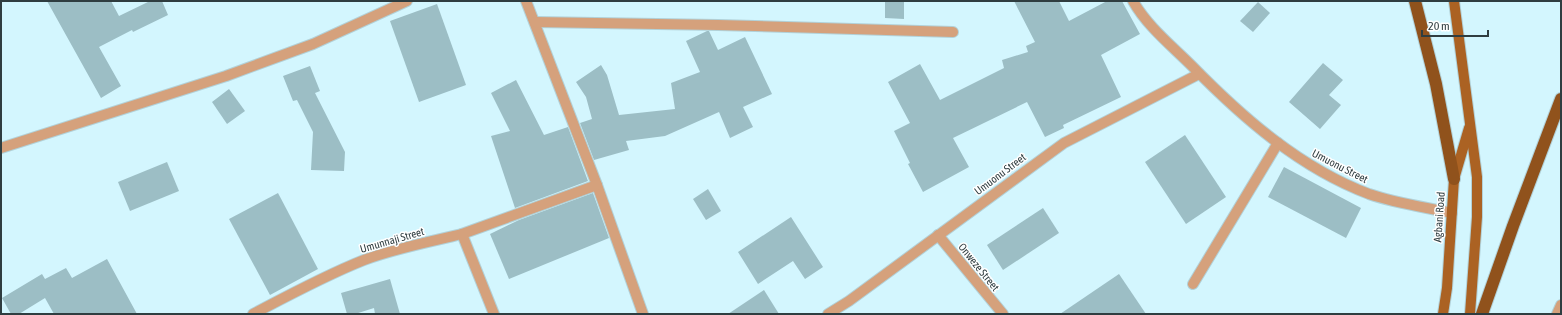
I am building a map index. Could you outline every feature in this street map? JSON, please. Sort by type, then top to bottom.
[{"type":"highway","points":[[1415,1],[1436,84],[1454,179]]},
{"type":"highway","points":[[1482,314],[1513,226],[1561,99]]},
{"type":"main road","name":"Agbani Road","points":[[1454,1],[1477,177],[1477,217],[1470,314]]},
{"type":"main road","name":"Agbani Road","points":[[1443,314],[1454,179],[1470,124]]},
{"type":"street","points":[[1,148],[233,74],[312,44],[407,1]]},
{"type":"street","points":[[526,1],[597,185],[644,314]]},
{"type":"street","name":"Umuonu Street","points":[[1133,1],[1137,8],[1165,40],[1199,74],[1255,126],[1298,158],[1330,177],[1370,194],[1452,213]]},
{"type":"street","points":[[535,22],[718,25],[953,32]]},
{"type":"street","name":"Umuonu Street","points":[[828,314],[849,301],[1064,143],[1199,74]]},
{"type":"street","points":[[1193,284],[1278,143]]},
{"type":"street","name":"Umunnaji Street","points":[[253,314],[304,287],[364,260],[405,246],[462,234],[597,185]]},
{"type":"street","points":[[462,234],[494,314]]},
{"type":"street","name":"Onweze Street","points":[[938,235],[1002,314]]},
{"type":"street","points":[[1557,314],[1561,304]]},
{"type":"building","points":[[47,1],[111,1],[119,16],[150,1],[162,1],[168,15],[133,32],[132,30],[99,47],[121,86],[101,98]]},
{"type":"building","points":[[885,1],[904,1],[904,19],[885,18]]},
{"type":"building","points":[[1014,1],[1059,1],[1069,21],[1107,1],[1122,1],[1140,34],[1101,55],[1121,97],[1063,125],[1064,128],[1045,137],[1027,102],[953,138],[969,167],[923,192],[908,164],[910,163],[894,131],[910,123],[888,82],[920,64],[940,100],[1004,68],[1002,60],[1028,52],[1026,46],[1035,42]]},
{"type":"building","points":[[1258,2],[1270,13],[1253,32],[1240,21]]},
{"type":"building","points":[[437,4],[466,85],[419,102],[390,21]]},
{"type":"building","points":[[709,31],[718,50],[745,37],[772,94],[743,107],[753,127],[730,138],[719,112],[665,136],[626,141],[629,150],[594,160],[580,123],[592,119],[586,97],[576,82],[601,65],[607,75],[619,115],[675,109],[671,83],[700,72],[686,41]]},
{"type":"building","points":[[1323,63],[1343,80],[1329,95],[1341,105],[1320,129],[1289,102]]},
{"type":"building","points":[[310,66],[320,91],[315,93],[345,152],[344,171],[311,170],[313,132],[297,100],[293,101],[283,76]]},
{"type":"building","points":[[516,80],[544,135],[568,127],[588,181],[515,208],[491,136],[510,131],[491,93]]},
{"type":"building","points":[[229,89],[245,111],[227,124],[212,102]]},
{"type":"building","points":[[1185,135],[1226,197],[1186,224],[1145,162]]},
{"type":"building","points":[[167,162],[179,191],[130,211],[118,182]]},
{"type":"building","points":[[1284,167],[1361,208],[1346,238],[1268,197]]},
{"type":"building","points":[[708,189],[721,211],[706,220],[693,199]]},
{"type":"building","points":[[278,193],[318,269],[270,295],[229,219]]},
{"type":"building","points":[[593,193],[609,238],[509,279],[490,234],[519,220]]},
{"type":"building","points":[[1043,208],[1059,233],[1003,270],[987,245]]},
{"type":"building","points":[[791,217],[823,267],[805,279],[793,261],[758,284],[738,252]]},
{"type":"building","points":[[107,259],[137,314],[54,314],[45,298],[19,314],[11,314],[2,298],[42,274],[45,279],[66,268],[72,278]]},
{"type":"building","points":[[1119,274],[1146,314],[1060,314]]},
{"type":"building","points":[[390,279],[400,314],[375,314],[374,308],[355,314],[347,314],[341,293]]},
{"type":"building","points":[[764,290],[779,314],[728,314]]}]
